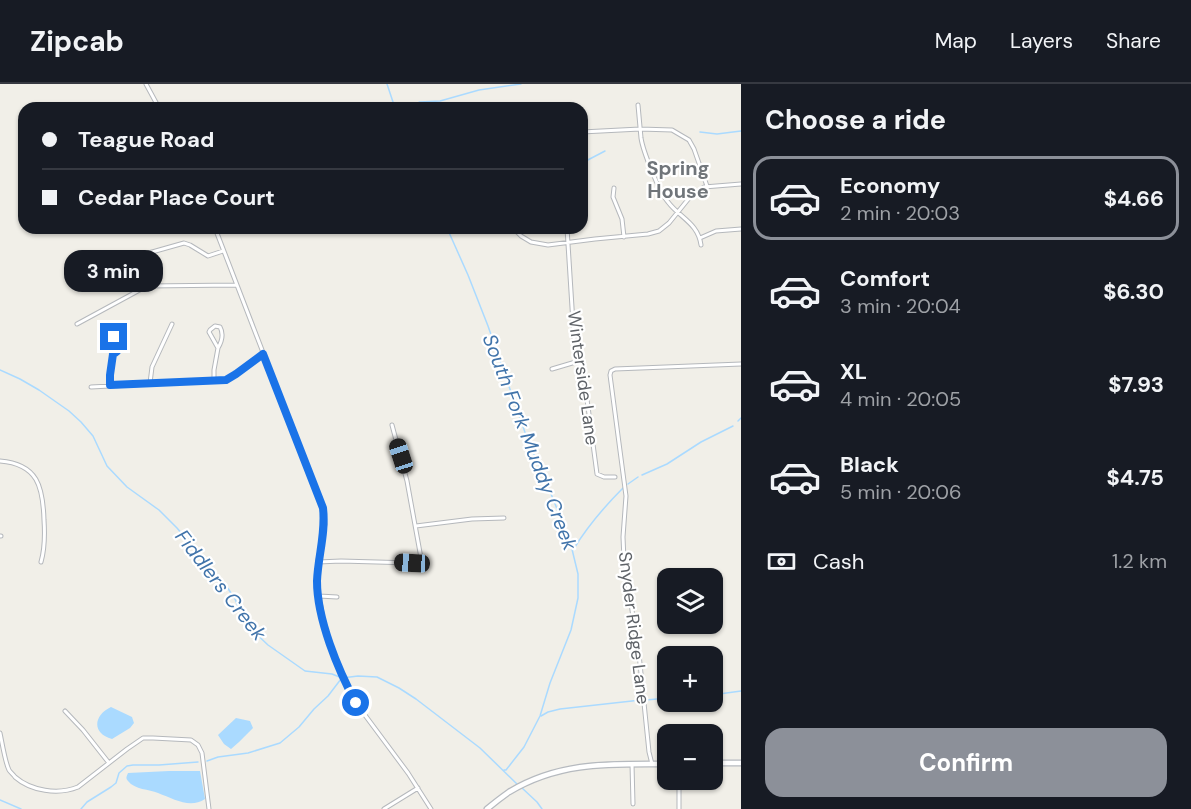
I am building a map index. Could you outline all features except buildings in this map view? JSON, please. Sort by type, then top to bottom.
[{"type":"street","points":[[146,84],[156,102]]},
{"type":"street","points":[[638,105],[641,140],[657,182],[667,202],[696,229],[701,245]]},
{"type":"street","points":[[588,132],[672,129],[689,140],[707,186]]},
{"type":"street","points":[[520,234],[536,243],[555,245],[648,234],[659,231],[669,224],[690,197],[707,186],[741,184]]},
{"type":"street","points":[[614,188],[613,197],[622,219],[624,237]]},
{"type":"street","points":[[700,238],[716,231],[741,229]]},
{"type":"street","points":[[217,234],[323,508],[325,524],[318,562],[317,584],[323,619],[333,654],[361,710],[431,809]]},
{"type":"street","name":"Winterside Lane","points":[[567,234],[574,339],[584,377],[597,474],[604,477],[615,477]]},
{"type":"street","points":[[112,258],[110,268],[94,275],[88,273],[87,258],[93,253],[112,258],[131,258],[184,243],[208,255],[224,251]]},
{"type":"street","points":[[77,324],[147,286],[236,285]]},
{"type":"street","points":[[150,383],[152,367],[172,324]]},
{"type":"street","points":[[214,380],[218,348],[222,339],[220,327],[215,326],[209,333],[218,348]]},
{"type":"street","points":[[110,385],[113,354],[120,346],[117,337],[108,338],[106,343],[113,354]]},
{"type":"street","points":[[91,387],[226,380],[263,354]]},
{"type":"street","points":[[552,369],[579,361]]},
{"type":"street","name":"Snyder Ridge Lane","points":[[652,764],[639,654],[624,560],[626,496],[610,375],[615,369],[741,364]]},
{"type":"street","points":[[318,562],[412,563],[421,558],[401,456],[392,426]]},
{"type":"street","points":[[0,461],[22,467],[39,482],[43,500],[45,533],[41,562]]},
{"type":"street","points":[[416,526],[472,519],[504,518]]},
{"type":"street","points":[[319,596],[337,597]]},
{"type":"street","points":[[65,711],[109,763]]},
{"type":"street","points":[[0,733],[9,771],[20,781],[42,789],[68,790],[78,787],[143,738],[191,740],[198,745],[201,753],[209,809]]},
{"type":"street","points":[[723,763],[741,763]]},
{"type":"street","points":[[632,764],[633,804]]},
{"type":"street","points":[[487,809],[510,792],[532,780],[563,770],[596,765],[657,764]]},
{"type":"street","points":[[384,809],[418,788]]},
{"type":"street","points":[[679,790],[679,809]]},
{"type":"water","points":[[111,707],[132,717],[134,723],[112,739],[101,733],[97,724],[105,710]]},
{"type":"water","points":[[236,718],[250,721],[253,728],[231,749],[218,735]]},
{"type":"water","points":[[200,771],[205,799],[194,803],[182,802],[134,786],[126,778],[128,773]]},
{"type":"waterway","name":"South Fork Muddy Creek","points":[[387,84],[393,102]]},
{"type":"waterway","points":[[420,102],[440,101],[479,90],[521,84]]},
{"type":"waterway","points":[[700,132],[717,134],[741,131]]},
{"type":"waterway","points":[[588,160],[605,151]]},
{"type":"waterway","name":"South Fork Muddy Creek","points":[[450,234],[488,326],[528,441],[570,541],[578,574],[578,598],[571,630],[540,716],[524,747],[504,770]]},
{"type":"waterway","name":"Fiddlers Creek","points":[[0,370],[39,390],[81,422],[93,436],[107,466],[127,487],[159,510],[177,528],[227,587],[251,629],[268,645],[305,671],[332,674],[342,678],[377,677],[399,688],[480,748],[518,785]]},
{"type":"waterway","points":[[738,421],[741,418]]},
{"type":"waterway","points":[[642,475],[667,464],[701,442],[733,426]]},
{"type":"waterway","points":[[628,484],[638,477]]},
{"type":"waterway","points":[[573,550],[596,518],[623,488]]},
{"type":"waterway","points":[[207,761],[218,757],[248,753],[280,743],[299,727],[341,679]]},
{"type":"waterway","points":[[723,693],[741,691]]},
{"type":"waterway","points":[[646,700],[657,699]]},
{"type":"waterway","points":[[541,716],[560,709],[641,700]]},
{"type":"waterway","points":[[81,809],[87,802],[116,783],[119,773],[127,766],[198,762]]},
{"type":"waterway","name":"South Fork Muddy Creek","points":[[522,788],[542,809]]},
{"type":"waterway","points":[[0,800],[21,809]]},
{"type":"district","name":"Spring House","points":[[678,180]]},
{"type":"route","points":[[114,337],[119,339],[120,346],[113,354],[110,385],[226,380],[263,354],[323,508],[325,524],[318,561],[317,584],[323,619],[333,654],[356,703]]}]
